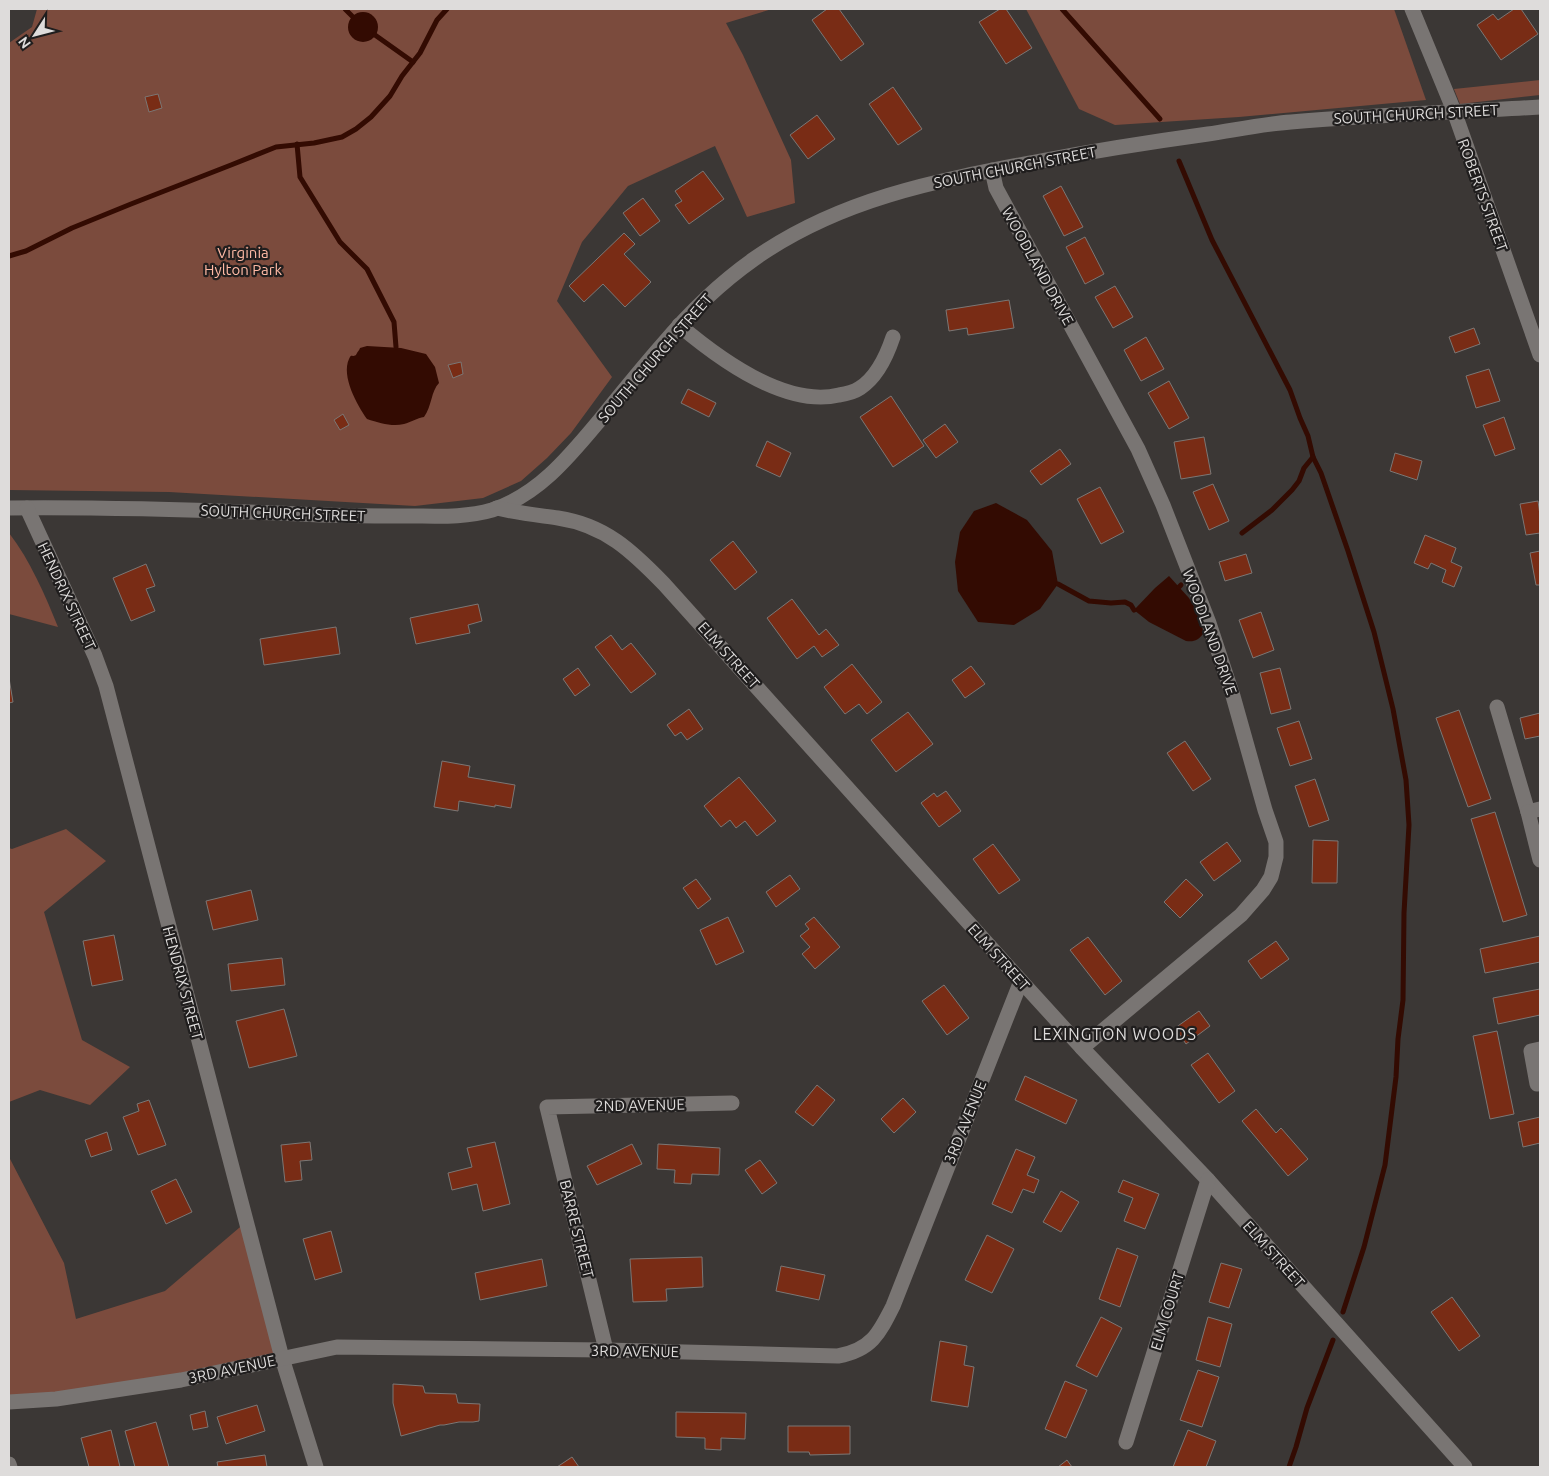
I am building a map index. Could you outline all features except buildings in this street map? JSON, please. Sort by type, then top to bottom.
[{"type":"street","name":"ROBERTS STREET","points":[[1416,10],[1446,95],[1454,111],[1540,355]]},
{"type":"street","name":"SOUTH CHURCH STREET","points":[[9,508],[140,508],[321,515],[404,516],[470,514],[497,508],[526,493],[553,473],[679,325],[729,277],[783,239],[849,208],[879,197],[925,185],[1109,148],[1287,122],[1540,107]]},
{"type":"street","name":"WOODLAND DRIVE","points":[[992,170],[996,188],[1138,449],[1163,505],[1209,623],[1233,696],[1265,810],[1276,842],[1276,857],[1271,877],[1254,902],[1082,1048]]},
{"type":"street","points":[[679,325],[713,353],[757,380],[801,396],[816,398],[846,394],[860,388],[881,365],[894,337]]},
{"type":"street","name":"HENDRIX STREET","points":[[27,508],[95,656],[106,686],[282,1358],[316,1467]]},
{"type":"street","name":"ELM STREET","points":[[497,508],[524,514],[559,518],[588,526],[613,538],[636,556],[664,584],[1082,1048],[1208,1180],[1465,1467]]},
{"type":"street","points":[[1497,707],[1534,810],[1540,860]]},
{"type":"street","name":"3RD AVENUE","points":[[9,1402],[56,1399],[180,1380],[337,1347],[606,1350],[838,1356],[853,1353],[867,1346],[878,1333],[893,1306],[1021,981]]},
{"type":"street","points":[[1540,1050],[1531,1051],[1537,1084],[1540,1083]]},
{"type":"street","name":"2ND AVENUE","points":[[547,1107],[732,1103]]},
{"type":"street","name":"BARRE STREET","points":[[547,1107],[606,1350]]},
{"type":"street","name":"ELM COURT","points":[[1126,1442],[1208,1180]]},
{"type":"green space","name":"Virginia Hylton Park","points":[[37,9],[772,9],[726,23],[743,55],[791,160],[795,203],[747,217],[715,146],[628,186],[582,242],[557,301],[612,377],[571,433],[547,458],[521,481],[483,498],[415,506],[169,492],[9,490],[9,43],[32,27]]},
{"type":"green space","points":[[1026,9],[1394,9],[1426,100],[1239,117],[1115,125],[1079,109]]},
{"type":"green space","points":[[1540,80],[1540,95],[1460,104],[1454,89]]},
{"type":"green space","points":[[9,533],[30,566],[58,627],[9,614]]},
{"type":"green space","points":[[66,829],[106,861],[44,912],[82,1040],[130,1067],[90,1105],[40,1090],[9,1102],[9,848],[12,849]]},
{"type":"green space","points":[[9,1157],[64,1263],[76,1319],[165,1291],[246,1222],[282,1358],[9,1401]]},
{"type":"shaded area","points":[[363,12],[369,13],[377,21],[377,33],[369,41],[363,42],[357,41],[349,33],[348,27],[349,21],[357,13]]},
{"type":"shaded area","points":[[367,346],[401,348],[426,354],[435,367],[439,383],[434,390],[429,408],[424,417],[395,425],[367,419],[351,390],[347,366],[351,356],[356,355],[360,348]]},
{"type":"shaded area","points":[[996,503],[1027,520],[1052,551],[1058,584],[1040,609],[1014,625],[978,622],[958,591],[955,562],[960,532],[974,511]]},
{"type":"shaded area","points":[[1169,576],[1189,598],[1202,620],[1203,634],[1196,640],[1186,641],[1149,622],[1134,610]]},
{"type":"waterway","points":[[345,9],[352,16]]},
{"type":"waterway","points":[[9,256],[26,251],[72,228],[276,147],[314,143],[342,137],[371,117],[390,96],[402,76],[420,53],[437,20],[447,9]]},
{"type":"waterway","points":[[1062,9],[1160,119]]},
{"type":"waterway","points":[[375,35],[413,62]]},
{"type":"waterway","points":[[297,144],[300,177],[340,242],[367,269],[394,322],[396,347]]},
{"type":"waterway","points":[[1179,161],[1212,240],[1290,390],[1308,436],[1313,457],[1321,473],[1374,632],[1393,709],[1406,780],[1409,825],[1404,913],[1403,1000],[1396,1077],[1385,1165],[1364,1247],[1343,1312]]},
{"type":"waterway","points":[[1242,533],[1272,510],[1292,490],[1299,481],[1304,468],[1313,457]]},
{"type":"waterway","points":[[1058,584],[1089,601],[1125,602],[1131,605],[1134,610]]},
{"type":"waterway","points":[[1289,1467],[1307,1408],[1333,1340]]},
{"type":"district","name":"LEXINGTON WOODS","points":[[1115,1034]]}]
